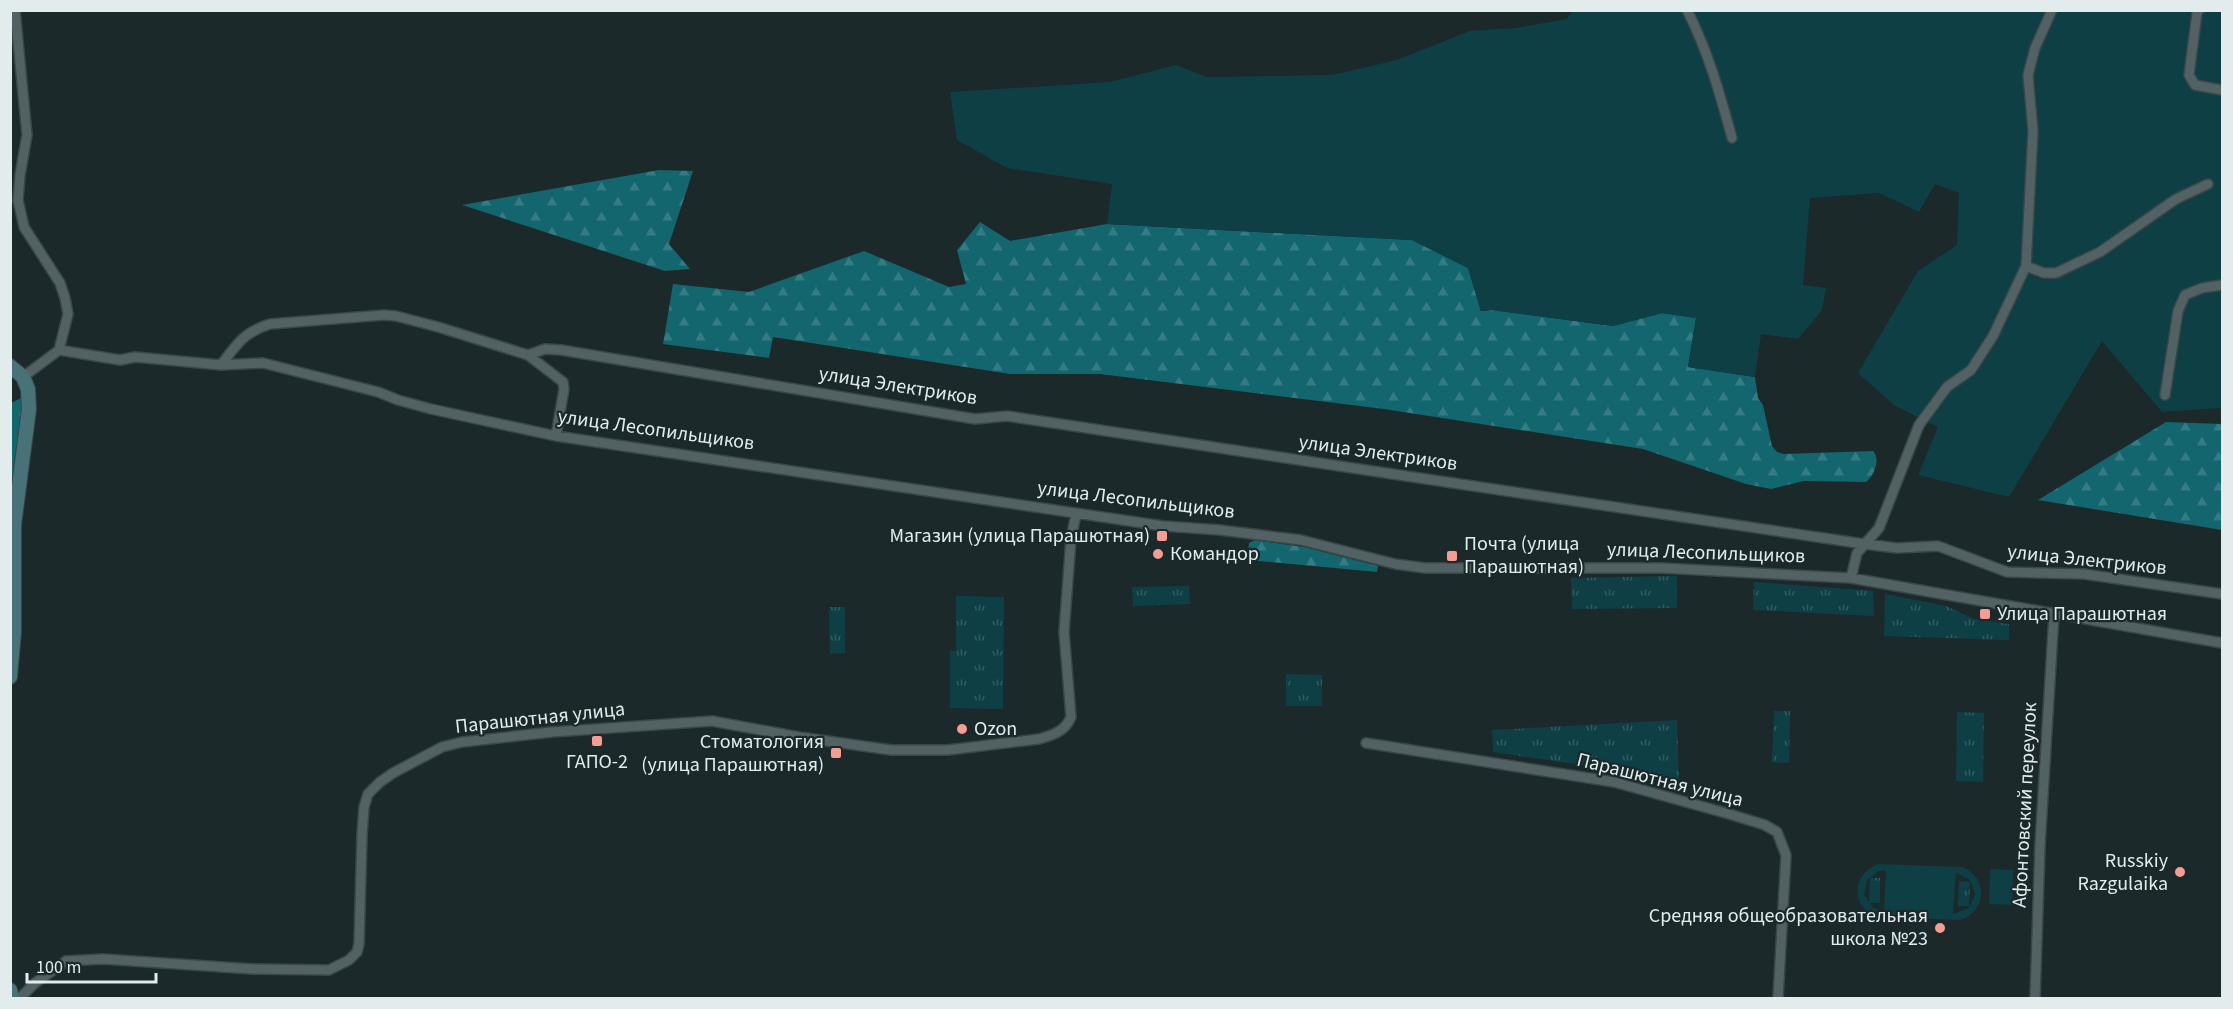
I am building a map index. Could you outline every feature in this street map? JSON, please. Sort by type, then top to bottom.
[{"type":"main road","points":[[10,366],[23,377],[28,389],[29,409],[14,525],[14,632],[10,677]]},
{"type":"main road","points":[[10,990],[12,999]]},
{"type":"street","points":[[15,10],[27,135],[18,200],[24,227],[60,283],[68,314],[59,350],[23,377]]},
{"type":"street","points":[[1687,10],[1715,75],[1732,138]]},
{"type":"street","points":[[1851,578],[1857,553],[1879,528],[1919,425],[1947,387],[1971,370],[1992,336],[2026,266],[2033,130],[2028,75],[2035,48],[2052,10]]},
{"type":"street","points":[[2198,12],[2189,75],[2195,84],[2223,90]]},
{"type":"street","points":[[2026,266],[2044,273],[2056,273],[2100,252],[2176,199],[2208,184]]},
{"type":"street","points":[[2165,395],[2178,311],[2185,295],[2202,288],[2223,285]]},
{"type":"street","points":[[221,364],[253,329],[270,324],[384,315],[438,327],[528,355],[563,382],[564,389],[556,436]]},
{"type":"street","name":"улица Лесопильщиков","points":[[59,350],[120,360],[135,357],[221,364],[263,363],[378,392],[431,409],[556,436],[1076,514],[1163,526],[1301,540],[1395,564],[1425,568],[1662,568],[1851,578],[2223,643]]},
{"type":"street","name":"улица Электриков","points":[[528,355],[545,350],[561,350],[975,418],[1007,416],[1864,544],[1897,548],[1938,546],[2007,572],[2084,574],[2223,594]]},
{"type":"street","name":"Парашютная улица","points":[[35,983],[66,962],[103,958],[252,969],[329,970],[340,966],[357,952],[362,835],[364,807],[368,794],[380,782],[411,762],[442,747],[462,742],[552,732],[712,721],[836,743],[920,751],[948,750],[1039,739],[1056,734],[1070,721],[1071,707],[1064,632],[1071,539],[1076,514]]},
{"type":"street","name":"Афонтовский переулок","points":[[2035,999],[2040,844],[2054,614]]},
{"type":"street","name":"Парашютная улица","points":[[1366,744],[1614,782],[1729,814],[1777,832],[1786,855],[1778,999]]},
{"type":"street","points":[[10,986],[19,987],[35,983]]},
{"type":"street","points":[[20,999],[35,983]]},
{"type":"green space","points":[[1572,11],[2222,11],[2222,408],[2162,412],[2102,341],[2009,497],[1918,475],[1938,427],[1895,406],[1858,373],[1918,271],[1957,245],[1959,193],[1935,184],[1919,212],[1879,193],[1810,198],[1803,285],[1826,288],[1822,310],[1798,339],[1761,334],[1755,377],[1688,367],[1696,318],[1662,313],[1613,326],[1492,310],[1481,311],[1468,268],[1412,240],[1107,224],[1112,184],[1007,168],[957,140],[950,92],[1110,82],[1176,65],[1207,77],[1332,75],[1397,60],[1470,31],[1515,28],[1567,19]]},
{"type":"green space","points":[[659,170],[693,171],[669,244],[690,269],[665,271],[462,205]]},
{"type":"green space","points":[[980,222],[1010,241],[1107,224],[1412,240],[1468,268],[1481,311],[1492,310],[1613,326],[1662,313],[1696,318],[1688,367],[1755,377],[1758,398],[1763,405],[1772,446],[1777,452],[1783,454],[1873,451],[1876,467],[1866,482],[1804,481],[1771,489],[1746,484],[1643,449],[1384,409],[1100,374],[1010,374],[773,337],[769,358],[663,344],[673,284],[749,292],[864,251],[949,287],[966,284],[957,250]]},
{"type":"green space","points":[[21,398],[23,421],[11,500],[11,403]]},
{"type":"green space","points":[[2166,422],[2222,424],[2222,530],[2038,500]]},
{"type":"green space","points":[[1255,540],[1304,547],[1378,566],[1377,572],[1247,560],[1249,543]]},
{"type":"green space","points":[[1677,576],[1677,608],[1572,609],[1571,578]]},
{"type":"green space","points":[[1754,582],[1873,591],[1874,616],[1753,610]]},
{"type":"green space","points":[[1189,586],[1190,604],[1133,606],[1132,587]]},
{"type":"green space","points":[[1885,594],[1946,606],[1974,619],[2009,624],[2009,640],[1884,636]]},
{"type":"green space","points":[[956,596],[1004,597],[1003,709],[950,708],[950,651],[956,651]]},
{"type":"green space","points":[[829,607],[845,607],[845,653],[830,654]]},
{"type":"green space","points":[[1286,674],[1322,675],[1322,706],[1286,706]]},
{"type":"green space","points":[[1774,711],[1790,711],[1789,763],[1772,762]]},
{"type":"green space","points":[[1957,712],[1984,713],[1983,782],[1956,781]]},
{"type":"green space","points":[[1677,720],[1679,779],[1493,752],[1492,730]]},
{"type":"green space","points":[[1878,864],[1963,867],[1977,879],[1980,886],[1980,902],[1970,915],[1961,920],[1876,917],[1868,912],[1858,898],[1859,882],[1869,869]],"holes":[[[1879,871],[1886,871],[1884,911],[1873,908],[1864,895],[1867,880]],[[1956,873],[1970,880],[1975,894],[1969,908],[1953,914]]]},
{"type":"green space","points":[[1990,869],[2013,870],[2012,905],[1989,904]]},
{"type":"green space","points":[[1870,878],[1880,878],[1880,903],[1869,903]]},
{"type":"green space","points":[[1959,881],[1970,882],[1969,906],[1958,906]]},
{"type":"place","name":"Магазин (улица Парашютная)","points":[[1162,536]]},
{"type":"place","name":"Командор","points":[[1158,554]]},
{"type":"place","name":"Почта (улица Парашютная)","points":[[1452,556]]},
{"type":"place","name":"Улица Парашютная","points":[[1985,614]]},
{"type":"place","name":"Ozon","points":[[962,729]]},
{"type":"place","name":"ГАПО-2","points":[[597,741]]},
{"type":"place","name":"Стоматология (улица Парашютная)","points":[[836,753]]},
{"type":"place","name":"Russkiy Razgulaika","points":[[2180,872]]},
{"type":"place","name":"Средняя общеобразовательная школа №23","points":[[1940,928]]}]
